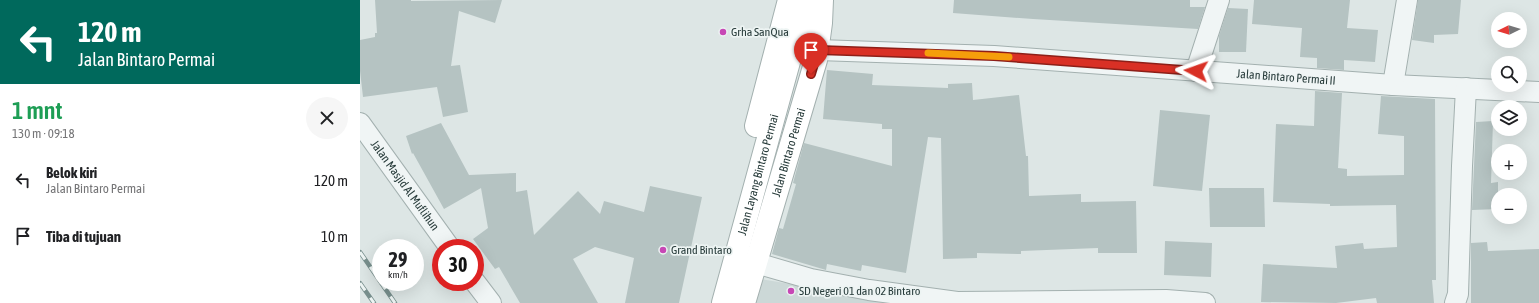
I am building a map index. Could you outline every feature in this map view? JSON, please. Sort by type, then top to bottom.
[{"type":"street","points":[[709,303],[745,171],[788,0]]},
{"type":"street","name":"Jalan Layang Bintaro Permai","points":[[723,303],[793,47],[808,0]]},
{"type":"street","name":"Jalan Bintaro Permai","points":[[744,303],[818,50],[822,0]]},
{"type":"street","points":[[1196,71],[1219,0]]},
{"type":"street","points":[[1393,85],[1407,0]]},
{"type":"street","name":"Jalan Bintaro Permai II","points":[[818,50],[994,56],[1393,85],[1539,92]]},
{"type":"street","points":[[1455,303],[1458,294],[1466,88]]},
{"type":"street","name":"Jalan Masjid Al Muflihun","points":[[360,123],[444,239]]},
{"type":"street","points":[[756,262],[811,279],[869,290],[957,303],[1158,300],[1205,303]]},
{"type":"street","points":[[482,291],[491,303]]},
{"type":"shaded area","name":"SD Negeri 01 dan 02 Bintaro","points":[[755,278],[903,303],[751,303]]},
{"type":"building","points":[[375,0],[502,0],[495,23],[459,11],[451,66],[460,65],[468,112],[443,117],[437,87],[363,97],[360,71],[360,40],[375,37],[375,33],[377,33]]},
{"type":"building","points":[[954,0],[1190,0],[1190,7],[1205,7],[1198,29],[953,13]]},
{"type":"building","points":[[1254,0],[1350,0],[1347,28],[1378,30],[1375,62],[1344,60],[1344,70],[1317,68],[1317,58],[1300,57],[1302,28],[1252,24]]},
{"type":"building","points":[[1418,0],[1461,0],[1458,34],[1434,35],[1434,43],[1412,40]]},
{"type":"building","points":[[1228,8],[1248,9],[1246,52],[1219,52],[1219,36]]},
{"type":"building","points":[[827,70],[873,74],[872,85],[948,88],[948,84],[972,83],[973,100],[1019,95],[1026,156],[1028,156],[1029,196],[1081,194],[1081,202],[1136,201],[1137,253],[1098,253],[1098,248],[1021,251],[1021,254],[977,253],[977,258],[943,259],[941,138],[928,137],[906,273],[862,265],[861,271],[827,264],[826,270],[772,254],[779,228],[783,229],[796,184],[793,183],[804,143],[892,166],[892,129],[882,129],[882,124],[823,119]]},
{"type":"building","points":[[1315,91],[1342,93],[1338,168],[1347,169],[1347,176],[1404,175],[1404,136],[1378,134],[1381,96],[1435,99],[1436,280],[1432,280],[1434,303],[1377,303],[1376,298],[1336,303],[1261,302],[1263,264],[1337,268],[1335,246],[1363,243],[1364,249],[1397,247],[1396,205],[1330,206],[1330,204],[1273,202],[1276,124],[1314,126]]},
{"type":"building","points":[[1160,110],[1210,115],[1202,191],[1153,186]]},
{"type":"building","points":[[1491,121],[1491,136],[1493,136],[1492,144],[1491,144],[1491,183],[1498,182],[1498,188],[1491,188],[1491,209],[1472,210],[1476,122]]},
{"type":"building","points":[[441,123],[469,175],[516,173],[516,192],[527,190],[534,235],[578,191],[600,214],[604,201],[644,212],[650,186],[702,197],[679,303],[625,303],[634,258],[595,247],[573,259],[598,303],[520,303],[499,267],[495,269],[484,254],[484,239],[473,239],[488,228],[481,188],[444,209],[413,153],[412,154],[406,136]]},
{"type":"building","points":[[1209,188],[1264,188],[1265,227],[1210,227]]},
{"type":"building","points":[[1165,241],[1212,243],[1211,277],[1164,275]]},
{"type":"building","points":[[1487,242],[1488,251],[1539,249],[1539,303],[1471,303],[1471,243]]},
{"type":"railway","points":[[360,252],[395,303]]},
{"type":"railway","points":[[360,283],[374,303]]},
{"type":"slow traffic","points":[[928,53],[1009,57]]},
{"type":"place","name":"Grha SanQua","points":[[723,32]]},
{"type":"place","name":"Grand Bintaro","points":[[663,250]]},
{"type":"place","name":"SD Negeri 01 dan 02 Bintaro","points":[[791,291]]},
{"type":"route","points":[[811,74],[818,50],[994,56],[1196,71]]}]
